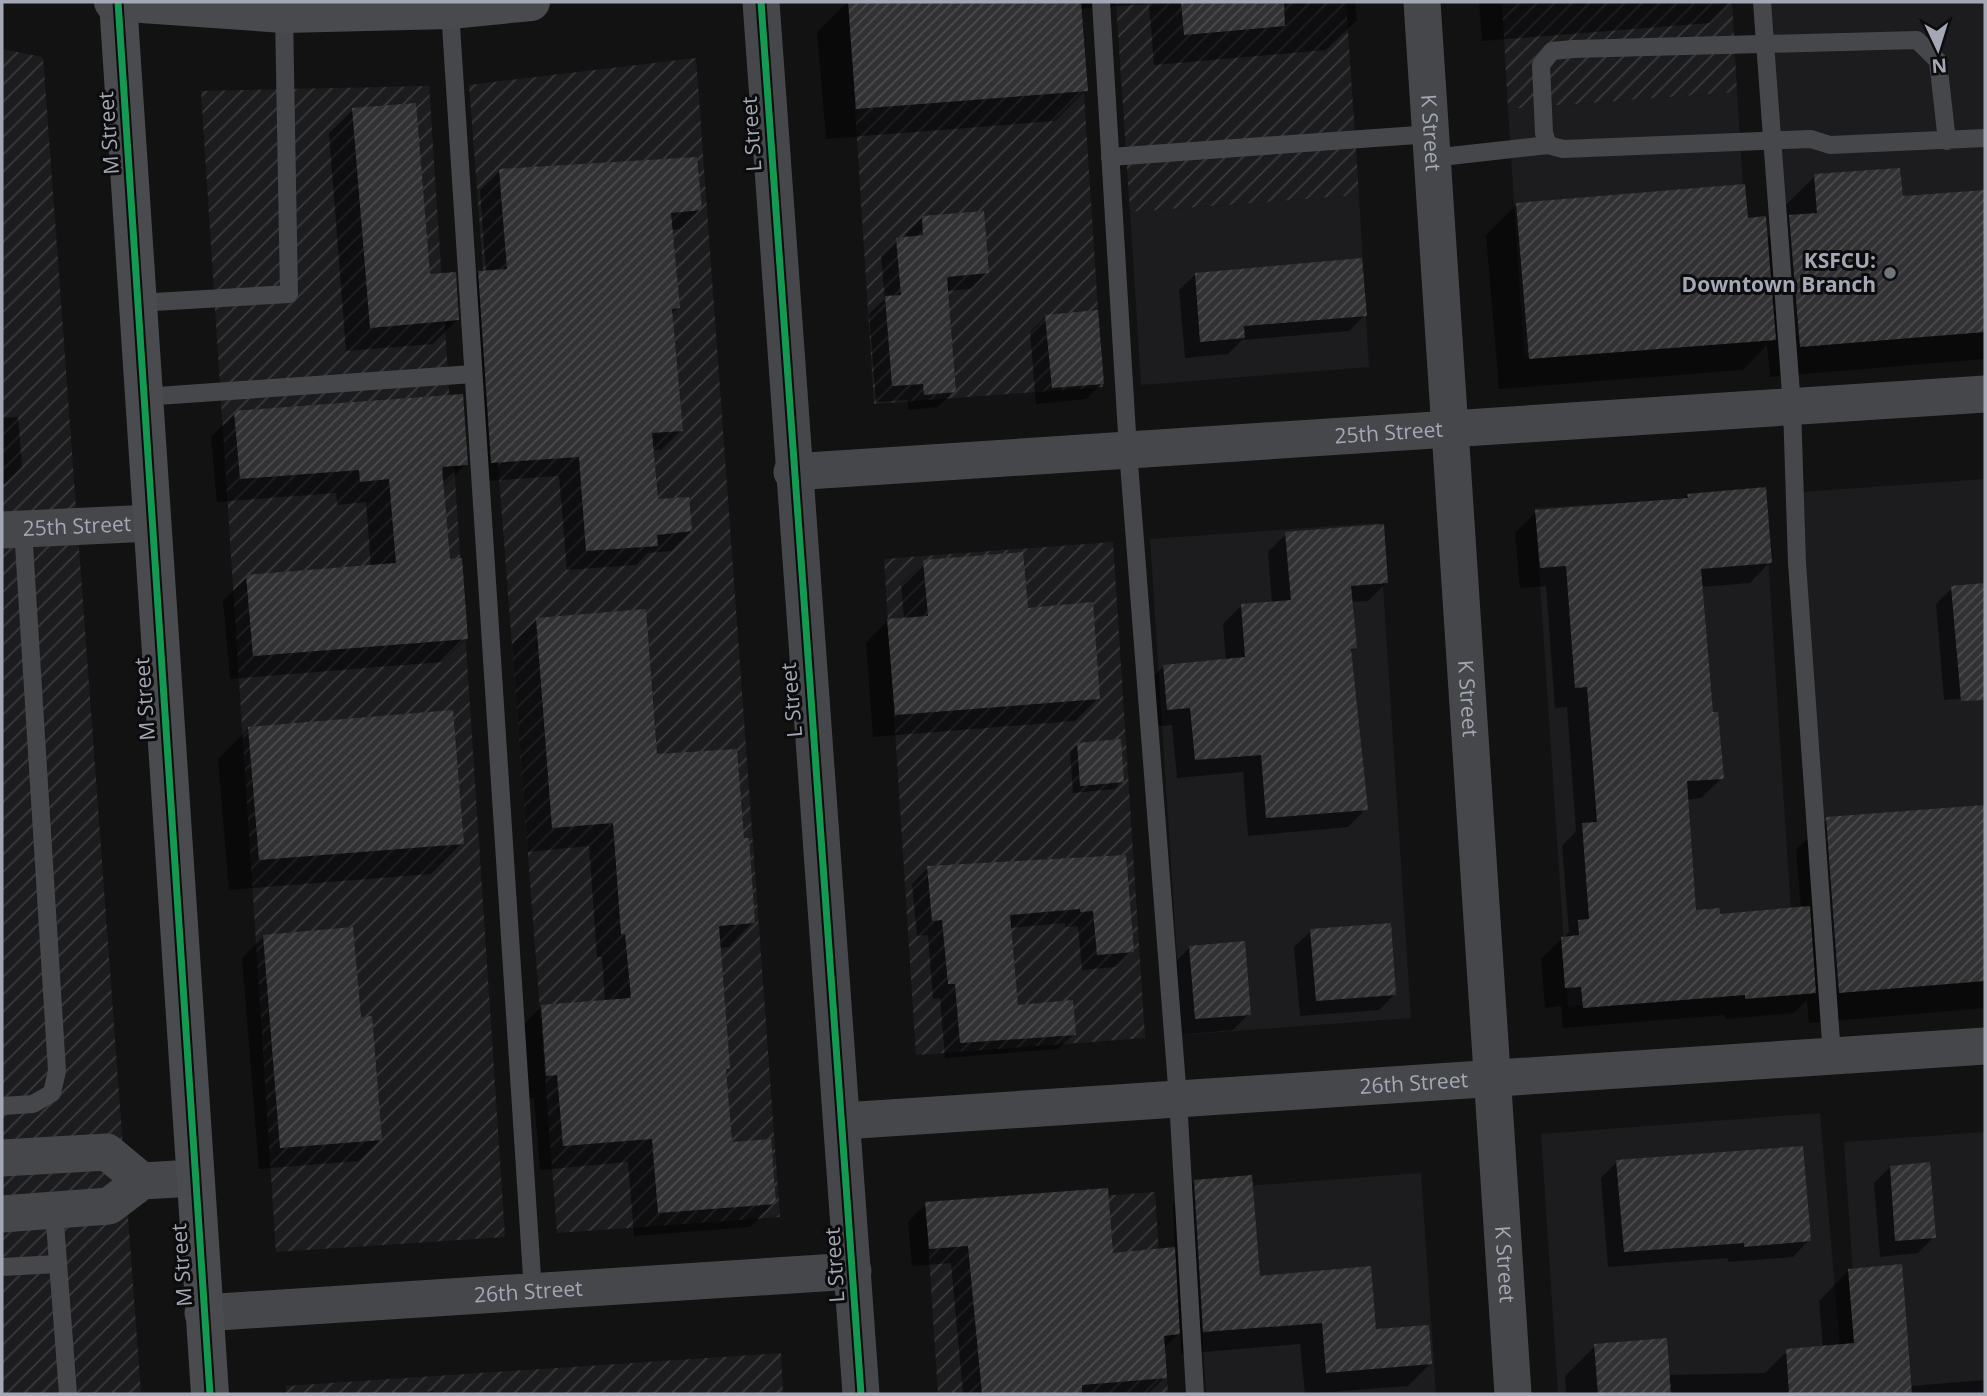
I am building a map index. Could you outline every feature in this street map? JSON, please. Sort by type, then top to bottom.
[{"type":"main road","points":[[116,2],[284,14],[450,10],[531,2]]},
{"type":"street","name":"M Street","points":[[116,2],[203,1313],[211,1394]]},
{"type":"street","name":"L Street","points":[[761,2],[792,472],[843,1121],[861,1394]]},
{"type":"street","name":"K Street","points":[[1422,2],[1513,1394]]},
{"type":"street","name":"25th Street","points":[[792,472],[1985,394]]},
{"type":"street","name":"25th Street","points":[[12,529],[152,523]]},
{"type":"street","name":"26th Street","points":[[843,1121],[1985,1046]]},
{"type":"street","points":[[2,1158],[107,1152],[142,1181]]},
{"type":"street","points":[[2,1214],[109,1206],[142,1181],[194,1178]]},
{"type":"street","name":"26th Street","points":[[203,1313],[853,1271]]},
{"type":"lane","points":[[1101,2],[1128,450],[1178,1099],[1195,1394]]},
{"type":"lane","points":[[1762,2],[1792,407],[1797,563],[1832,1056]]},
{"type":"lane","points":[[450,10],[533,1292]]},
{"type":"lane","points":[[137,303],[289,294],[284,14]]},
{"type":"lane","points":[[1548,145],[1544,133],[1541,65],[1552,51],[1917,40],[1938,61],[1947,141]]},
{"type":"lane","points":[[1110,157],[1432,146],[1548,145],[1563,149],[1772,140],[1811,139],[1830,145],[1985,138]]},
{"type":"lane","points":[[144,397],[473,374]]},
{"type":"lane","points":[[2,1106],[33,1104],[52,1093],[57,1071],[12,529]]},
{"type":"lane","points":[[54,1210],[68,1394]]},
{"type":"lane","points":[[2,1267],[58,1264]]},
{"type":"shaded area","points":[[889,2],[1078,2],[1103,387],[874,404],[849,15]]},
{"type":"shaded area","points":[[1116,2],[1346,2],[1359,195],[1130,212]]},
{"type":"shaded area","points":[[1502,2],[1732,2],[1737,92],[1508,109]]},
{"type":"shaded area","points":[[1769,2],[1985,2],[1985,322],[1791,337]]},
{"type":"shaded area","points":[[2,49],[43,57],[141,1394],[2,1394]]},
{"type":"shaded area","points":[[696,58],[780,1217],[557,1233],[469,85]]},
{"type":"shaded area","points":[[429,86],[505,1237],[276,1252],[201,91]]},
{"type":"shaded area","points":[[1737,92],[1753,340],[1524,357],[1508,109]]},
{"type":"shaded area","points":[[1359,195],[1369,367],[1141,385],[1130,212]]},
{"type":"shaded area","points":[[1985,479],[1985,977],[1834,988],[1801,492]]},
{"type":"shaded area","points":[[1764,494],[1796,989],[1568,1006],[1535,508]]},
{"type":"shaded area","points":[[1379,523],[1411,1018],[1182,1035],[1150,539]]},
{"type":"shaded area","points":[[1113,542],[1145,1038],[916,1055],[884,559]]},
{"type":"shaded area","points":[[1820,1113],[1844,1394],[1558,1394],[1541,1134]]},
{"type":"shaded area","points":[[1985,1132],[1985,1394],[1861,1394],[1844,1142]]},
{"type":"shaded area","points":[[1421,1173],[1436,1394],[1206,1394],[1193,1190]]},
{"type":"shaded area","points":[[1155,1192],[1168,1394],[938,1394],[926,1209]]},
{"type":"shaded area","points":[[781,1353],[783,1394],[286,1394],[286,1386]]},
{"type":"building","points":[[848,2],[1081,2],[1088,91],[856,109]]},
{"type":"building","points":[[1181,2],[1284,2],[1285,26],[1184,35]]},
{"type":"building","points":[[416,103],[430,274],[456,272],[459,320],[370,328],[352,108]]},
{"type":"building","points":[[697,157],[702,210],[671,213],[680,308],[672,309],[683,431],[652,433],[658,499],[689,497],[692,531],[657,535],[658,546],[586,551],[579,457],[491,463],[478,271],[507,269],[499,169]]},
{"type":"building","name":"KSFCU: Downtown Branch","points":[[1900,168],[1903,196],[1985,190],[1985,332],[1800,347],[1789,215],[1817,213],[1814,174]]},
{"type":"building","points":[[1745,184],[1748,218],[1766,216],[1776,340],[1529,359],[1516,203]]},
{"type":"building","points":[[984,211],[989,273],[947,277],[956,392],[924,395],[923,384],[892,386],[885,296],[901,295],[896,238],[923,235],[922,216]]},
{"type":"building","points":[[1362,258],[1367,316],[1244,326],[1245,338],[1200,342],[1195,273]]},
{"type":"building","points":[[1098,310],[1104,384],[1052,388],[1045,315]]},
{"type":"building","points":[[463,394],[468,465],[442,467],[450,559],[462,558],[468,639],[253,656],[246,575],[396,563],[389,479],[360,482],[359,470],[240,479],[234,411]]},
{"type":"building","points":[[1766,487],[1772,563],[1701,569],[1713,712],[1718,712],[1724,779],[1687,781],[1696,910],[1720,908],[1720,914],[1810,906],[1816,993],[1745,999],[1745,995],[1583,1008],[1581,987],[1565,988],[1561,937],[1579,935],[1578,920],[1589,919],[1582,823],[1597,822],[1587,687],[1575,688],[1566,566],[1540,568],[1535,510],[1688,498],[1687,494]]},
{"type":"building","points":[[1384,524],[1388,583],[1351,586],[1357,648],[1351,649],[1368,810],[1266,818],[1261,755],[1195,760],[1190,708],[1167,710],[1163,665],[1245,657],[1241,604],[1291,600],[1285,532]]},
{"type":"building","points":[[1023,552],[1028,608],[1093,602],[1100,699],[895,715],[887,619],[928,616],[923,560]]},
{"type":"building","points":[[1985,583],[1985,700],[1961,701],[1951,586]]},
{"type":"building","points":[[646,609],[657,754],[737,749],[744,838],[749,838],[755,923],[719,926],[730,1068],[726,1069],[732,1142],[771,1139],[776,1204],[658,1213],[652,1139],[563,1146],[557,1075],[546,1076],[541,1005],[631,998],[625,934],[621,934],[613,823],[552,828],[536,618]]},
{"type":"building","points":[[453,710],[464,844],[259,860],[248,727]]},
{"type":"building","points":[[1121,739],[1124,782],[1080,786],[1077,743]]},
{"type":"building","points":[[1985,805],[1985,981],[1839,993],[1826,817]]},
{"type":"building","points":[[1126,855],[1134,952],[1097,955],[1093,911],[1080,912],[1080,909],[1010,915],[1018,1005],[1073,1000],[1076,1035],[960,1043],[955,984],[948,984],[942,920],[932,921],[927,866]]},
{"type":"building","points":[[1391,923],[1396,995],[1316,1001],[1310,929]]},
{"type":"building","points":[[353,927],[361,1017],[372,1016],[382,1140],[280,1148],[263,935]]},
{"type":"building","points":[[1245,941],[1251,1015],[1195,1019],[1189,946]]},
{"type":"building","points":[[1803,1146],[1811,1241],[1624,1252],[1616,1160]]},
{"type":"building","points":[[1930,1162],[1936,1238],[1895,1241],[1890,1166]]},
{"type":"building","points":[[1252,1175],[1260,1276],[1371,1266],[1376,1329],[1429,1325],[1432,1364],[1326,1373],[1322,1323],[1203,1332],[1194,1180]]},
{"type":"building","points":[[1108,1188],[1113,1253],[1175,1247],[1180,1334],[1164,1336],[1167,1378],[1082,1385],[1082,1394],[982,1394],[968,1246],[929,1249],[925,1202]]},
{"type":"building","points":[[1902,1264],[1912,1394],[1789,1394],[1786,1349],[1854,1343],[1848,1269]]},
{"type":"building","points":[[1667,1338],[1671,1394],[1598,1394],[1594,1344]]},
{"type":"cycle path","points":[[118,2],[210,1394]]},
{"type":"cycle path","points":[[761,2],[861,1394]]},
{"type":"place","name":"KSFCU: Downtown Branch","points":[[1890,273]]}]
